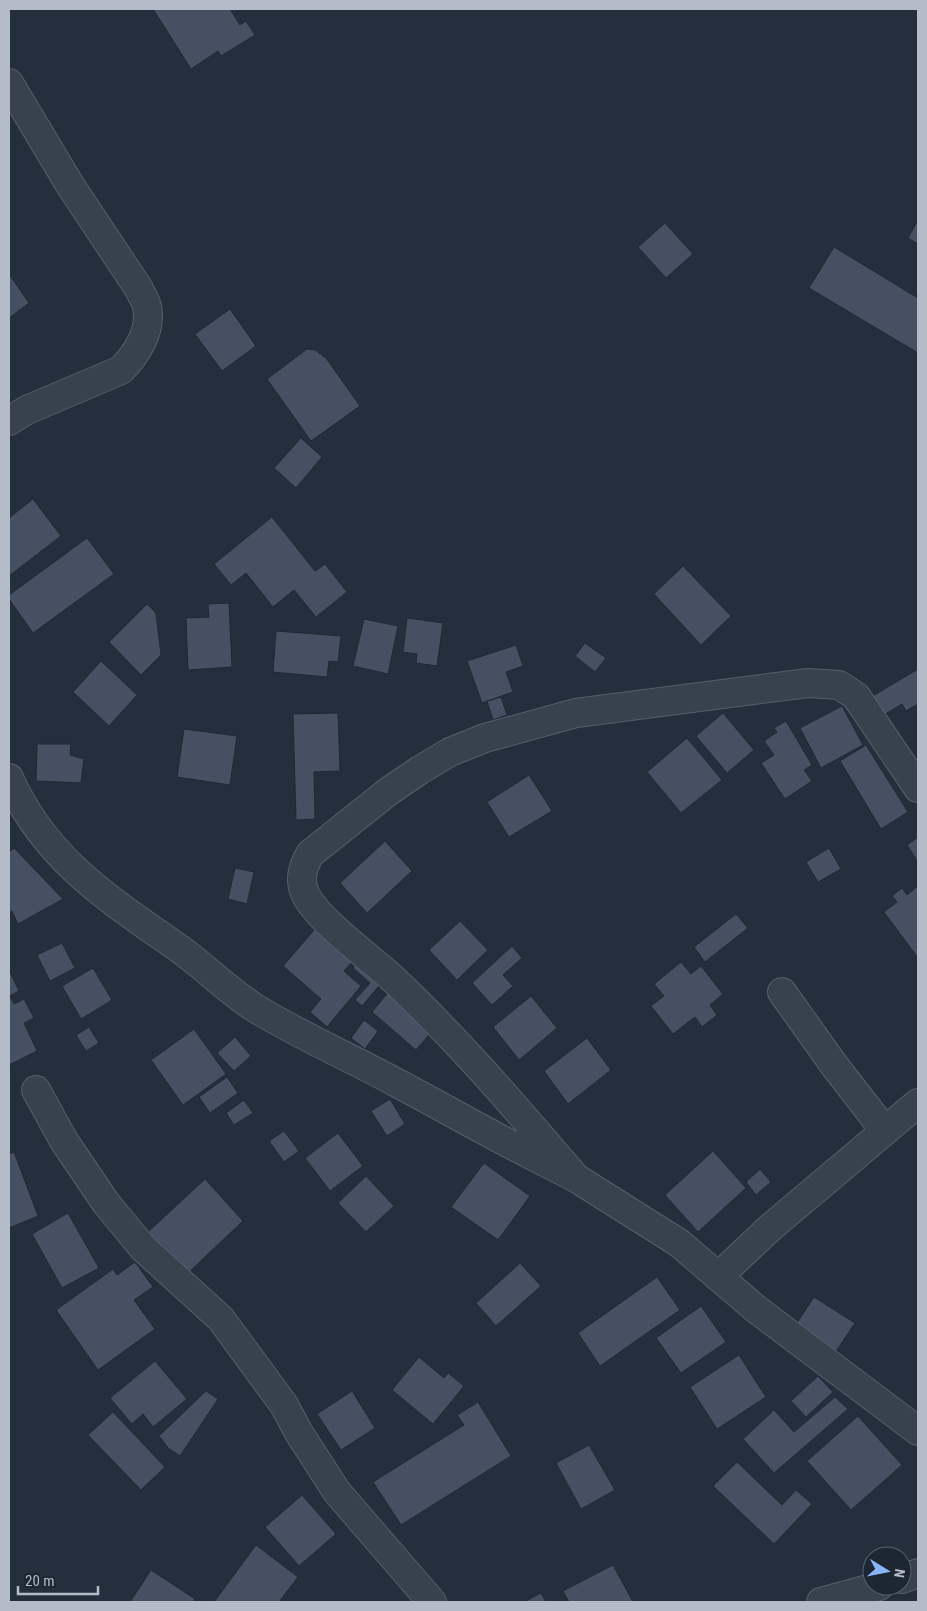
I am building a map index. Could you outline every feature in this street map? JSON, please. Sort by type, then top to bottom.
[{"type":"street","points":[[9,83],[70,185],[138,289],[147,306],[143,339],[133,358],[121,370],[27,410],[9,420]]},
{"type":"street","points":[[576,1178],[479,1064],[391,978],[316,910],[305,894],[302,882],[303,866],[310,854],[420,770],[450,752],[485,738],[576,713],[808,683],[839,685],[856,696],[918,788]]},
{"type":"street","points":[[9,778],[23,807],[39,833],[57,854],[95,887],[180,949],[207,973],[254,1007],[576,1178],[679,1243],[756,1309],[918,1431]]},
{"type":"street","points":[[782,992],[885,1131]]},
{"type":"street","points":[[36,1090],[84,1172],[122,1223],[143,1248],[221,1319],[280,1399],[337,1492],[432,1602]]},
{"type":"street","points":[[718,1277],[771,1227],[918,1103]]},
{"type":"street","points":[[821,1602],[862,1591]]},
{"type":"building","points":[[153,9],[230,9],[240,25],[246,21],[255,35],[221,56],[218,51],[191,69]]},
{"type":"building","points":[[918,220],[918,244],[908,238]]},
{"type":"building","points":[[665,223],[693,254],[666,278],[638,247]]},
{"type":"building","points":[[834,247],[918,298],[918,353],[809,288]]},
{"type":"building","points":[[9,274],[29,303],[9,318]]},
{"type":"building","points":[[230,309],[256,346],[222,371],[195,334]]},
{"type":"building","points":[[307,349],[315,350],[326,358],[360,406],[311,441],[267,379]]},
{"type":"building","points":[[301,438],[322,457],[296,488],[274,468]]},
{"type":"building","points":[[33,499],[61,536],[9,576],[9,518]]},
{"type":"building","points":[[272,517],[315,571],[325,564],[347,592],[316,617],[294,590],[273,607],[246,573],[231,585],[214,564]]},
{"type":"building","points":[[87,538],[114,574],[33,633],[9,599],[9,595]]},
{"type":"building","points":[[683,566],[731,616],[701,645],[654,594]]},
{"type":"building","points":[[229,603],[232,667],[188,670],[186,618],[209,617],[208,604]]},
{"type":"building","points":[[147,604],[156,613],[161,655],[141,675],[109,642]]},
{"type":"building","points":[[407,618],[443,623],[437,666],[416,663],[417,654],[403,652]]},
{"type":"building","points":[[364,619],[398,626],[388,674],[353,666]]},
{"type":"building","points":[[276,631],[341,636],[338,662],[329,661],[327,677],[273,672]]},
{"type":"building","points":[[585,643],[606,658],[595,672],[575,656]]},
{"type":"building","points":[[516,645],[523,666],[506,672],[513,692],[482,703],[467,661]]},
{"type":"building","points":[[101,661],[137,695],[109,726],[73,692]]},
{"type":"building","points":[[918,669],[918,704],[906,711],[902,704],[882,716],[871,697]]},
{"type":"building","points":[[501,697],[507,715],[493,720],[487,701]]},
{"type":"building","points":[[842,706],[863,745],[821,768],[800,728]]},
{"type":"building","points":[[338,713],[340,771],[314,772],[315,819],[296,820],[293,714]]},
{"type":"building","points":[[723,713],[754,750],[727,773],[696,736]]},
{"type":"building","points":[[786,721],[812,765],[804,770],[812,781],[785,799],[761,763],[774,755],[764,741],[777,732],[774,728]]},
{"type":"building","points":[[184,729],[237,736],[230,785],[177,777]]},
{"type":"building","points":[[687,738],[722,780],[681,813],[647,772]]},
{"type":"building","points":[[37,744],[71,744],[70,755],[84,759],[81,783],[36,781]]},
{"type":"building","points":[[866,745],[908,812],[881,829],[840,761]]},
{"type":"building","points":[[529,775],[552,811],[509,837],[487,802]]},
{"type":"building","points":[[918,837],[918,862],[907,845]]},
{"type":"building","points":[[385,841],[412,871],[367,913],[340,883]]},
{"type":"building","points":[[14,848],[63,899],[18,924],[12,911],[9,913],[9,852]]},
{"type":"building","points":[[829,848],[841,869],[818,882],[806,862]]},
{"type":"building","points":[[235,868],[254,872],[247,904],[228,899]]},
{"type":"building","points":[[918,886],[918,958],[884,912],[897,902],[892,896],[902,888],[907,895]]},
{"type":"building","points":[[736,914],[748,928],[705,962],[694,947]]},
{"type":"building","points":[[460,921],[488,950],[457,980],[429,950]]},
{"type":"building","points":[[315,929],[353,961],[344,971],[361,986],[327,1027],[310,1012],[321,999],[283,966]]},
{"type":"building","points":[[62,943],[75,968],[50,981],[37,955]]},
{"type":"building","points":[[512,946],[522,958],[503,975],[513,986],[492,1005],[472,983]]},
{"type":"building","points":[[361,958],[385,979],[362,1006],[355,1000],[370,983],[353,968]]},
{"type":"building","points":[[681,962],[691,974],[701,966],[723,994],[710,1005],[717,1015],[702,1027],[695,1017],[673,1034],[651,1006],[664,996],[654,984]]},
{"type":"building","points":[[93,968],[112,1000],[81,1019],[62,986]]},
{"type":"building","points":[[9,970],[19,991],[10,996],[14,1004],[24,999],[34,1018],[24,1023],[37,1051],[9,1065]]},
{"type":"building","points":[[390,990],[435,1028],[416,1050],[372,1012]]},
{"type":"building","points":[[531,996],[557,1028],[519,1060],[493,1027]]},
{"type":"building","points":[[364,1020],[378,1031],[365,1049],[351,1038]]},
{"type":"building","points":[[89,1027],[99,1043],[86,1051],[76,1035]]},
{"type":"building","points":[[194,1029],[226,1074],[183,1105],[151,1060]]},
{"type":"building","points":[[235,1037],[251,1056],[234,1071],[217,1053]]},
{"type":"building","points":[[587,1038],[611,1070],[568,1104],[544,1071]]},
{"type":"building","points":[[227,1077],[238,1093],[210,1113],[199,1097]]},
{"type":"building","points":[[390,1099],[405,1124],[387,1136],[371,1111]]},
{"type":"building","points":[[244,1100],[253,1113],[234,1125],[226,1113]]},
{"type":"building","points":[[284,1131],[299,1151],[284,1162],[269,1141]]},
{"type":"building","points":[[338,1133],[363,1166],[330,1191],[305,1158]]},
{"type":"building","points":[[713,1151],[746,1188],[698,1232],[665,1195]]},
{"type":"building","points":[[14,1152],[38,1216],[9,1228],[9,1154]]},
{"type":"building","points":[[484,1163],[530,1196],[498,1240],[451,1207]]},
{"type":"building","points":[[760,1169],[771,1182],[756,1195],[746,1182]]},
{"type":"building","points":[[366,1176],[394,1206],[366,1232],[338,1203]]},
{"type":"building","points":[[205,1179],[243,1221],[187,1274],[148,1232]]},
{"type":"building","points":[[68,1213],[99,1268],[62,1288],[32,1234]]},
{"type":"building","points":[[135,1262],[153,1287],[134,1300],[155,1329],[98,1370],[56,1310],[113,1269],[117,1275]]},
{"type":"building","points":[[520,1263],[541,1286],[496,1326],[476,1303]]},
{"type":"building","points":[[657,1277],[680,1310],[600,1366],[578,1333]]},
{"type":"building","points":[[814,1297],[855,1323],[835,1353],[795,1326]]},
{"type":"building","points":[[701,1306],[726,1342],[681,1373],[656,1338]]},
{"type":"building","points":[[739,1355],[766,1397],[717,1429],[690,1387]]},
{"type":"building","points":[[419,1357],[444,1378],[448,1373],[464,1386],[433,1424],[392,1390]]},
{"type":"building","points":[[155,1361],[187,1399],[153,1427],[143,1414],[132,1424],[110,1398]]},
{"type":"building","points":[[818,1376],[833,1392],[806,1417],[791,1401]]},
{"type":"building","points":[[206,1391],[218,1399],[180,1456],[168,1448],[159,1436]]},
{"type":"building","points":[[352,1391],[375,1428],[341,1450],[317,1414]]},
{"type":"building","points":[[835,1397],[848,1409],[774,1473],[743,1439],[774,1410],[794,1432]]},
{"type":"building","points":[[478,1402],[511,1456],[401,1525],[373,1482],[464,1425],[457,1415]]},
{"type":"building","points":[[113,1412],[165,1467],[141,1490],[88,1435]]},
{"type":"building","points":[[858,1416],[902,1465],[851,1510],[807,1461]]},
{"type":"building","points":[[589,1445],[615,1490],[581,1509],[556,1463]]},
{"type":"building","points":[[737,1462],[782,1505],[796,1490],[812,1504],[774,1544],[713,1486]]},
{"type":"building","points":[[302,1495],[336,1534],[299,1566],[265,1527]]},
{"type":"building","points":[[256,1545],[298,1577],[279,1602],[214,1602]]},
{"type":"building","points":[[613,1565],[633,1602],[569,1602],[563,1591]]},
{"type":"building","points":[[151,1570],[195,1599],[193,1602],[130,1602]]},
{"type":"building","points":[[541,1593],[546,1602],[524,1602]]}]
